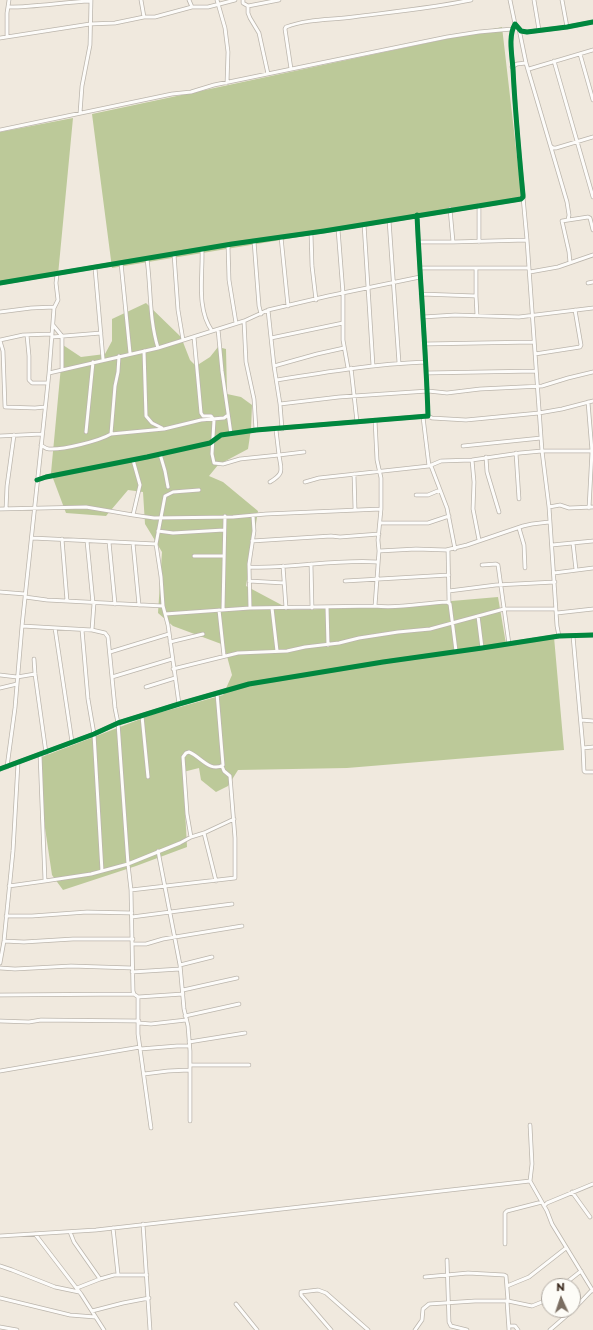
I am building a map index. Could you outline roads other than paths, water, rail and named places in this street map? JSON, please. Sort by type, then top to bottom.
[{"type":"street","points":[[7,36],[7,14],[9,0]]},
{"type":"street","points":[[9,7],[32,7],[91,0],[90,45],[82,86],[80,114]]},
{"type":"street","points":[[141,0],[144,17]]},
{"type":"street","points":[[190,0],[192,7]]},
{"type":"street","points":[[0,38],[90,24],[116,23],[144,17],[154,17],[192,7],[208,7],[218,2],[235,0]]},
{"type":"street","points":[[243,0],[243,3],[248,6],[279,0]]},
{"type":"street","points":[[291,69],[285,29],[286,27],[305,21],[353,17],[472,0]]},
{"type":"street","points":[[510,0],[514,24],[512,29],[511,53],[538,386],[538,413],[549,507],[557,626],[559,636]]},
{"type":"street","points":[[534,0],[539,30]]},
{"type":"street","points":[[562,0],[567,27]]},
{"type":"street","points":[[218,2],[225,28],[228,52],[227,83]]},
{"type":"street","points":[[248,6],[250,18],[260,33],[268,74]]},
{"type":"street","points":[[514,24],[521,31],[527,32],[593,22]]},
{"type":"street","points":[[0,130],[172,94],[191,92],[291,69],[447,37],[512,29]]},
{"type":"street","points":[[519,29],[526,63],[566,202],[569,215],[568,220]]},
{"type":"street","points":[[528,69],[593,50]]},
{"type":"street","points":[[580,54],[593,100]]},
{"type":"street","points":[[554,61],[593,196]]},
{"type":"street","points":[[512,67],[517,64],[526,63]]},
{"type":"street","points":[[550,146],[556,148],[593,137]]},
{"type":"street","points":[[0,283],[228,245],[338,229],[521,199],[523,197]]},
{"type":"street","points":[[479,205],[479,242]]},
{"type":"street","points":[[450,210],[452,242]]},
{"type":"street","points":[[417,215],[428,391],[428,416]]},
{"type":"street","points":[[570,263],[562,223],[563,220],[588,217],[590,218],[593,230]]},
{"type":"street","points":[[389,220],[399,363]]},
{"type":"street","points":[[364,224],[373,366]]},
{"type":"street","points":[[338,229],[343,293],[344,348],[350,368],[355,396],[357,422]]},
{"type":"street","points":[[311,233],[312,266],[316,300]]},
{"type":"street","points":[[281,237],[288,306]]},
{"type":"street","points":[[418,242],[527,240]]},
{"type":"street","points":[[254,241],[259,306],[261,314]]},
{"type":"street","points":[[228,245],[229,280],[236,323]]},
{"type":"street","points":[[202,250],[203,311],[212,331]]},
{"type":"street","points":[[174,254],[178,310],[183,340]]},
{"type":"street","points":[[420,268],[529,270],[554,268],[593,255]]},
{"type":"street","points":[[147,259],[150,284],[151,316],[158,348]]},
{"type":"street","points":[[121,263],[130,353]]},
{"type":"street","points":[[95,268],[103,360]]},
{"type":"street","points":[[476,269],[477,316]]},
{"type":"street","points":[[7,767],[48,383],[54,307],[58,300],[56,283],[57,274]]},
{"type":"street","points":[[49,373],[130,353],[158,348],[244,321],[268,310],[420,277]]},
{"type":"street","points":[[588,283],[593,282]]},
{"type":"street","points":[[421,294],[476,296]]},
{"type":"street","points":[[0,312],[54,307]]},
{"type":"street","points":[[423,317],[519,317],[593,308]]},
{"type":"street","points":[[268,310],[282,429]]},
{"type":"street","points":[[535,354],[580,347],[581,345],[575,310]]},
{"type":"street","points":[[244,321],[246,362],[254,399],[256,430]]},
{"type":"street","points":[[271,338],[343,323]]},
{"type":"street","points":[[53,325],[62,336],[62,370]]},
{"type":"street","points":[[218,329],[231,434]]},
{"type":"street","points":[[45,407],[5,407],[3,351],[0,340],[27,335],[62,336],[101,333]]},
{"type":"street","points":[[27,335],[29,380],[32,383],[48,383]]},
{"type":"street","points":[[194,337],[201,413],[203,416],[211,416],[214,420],[213,462],[216,464],[304,452]]},
{"type":"street","points":[[425,344],[534,342]]},
{"type":"street","points":[[274,366],[322,352],[344,348]]},
{"type":"street","points":[[144,351],[146,416],[152,423],[164,429]]},
{"type":"street","points":[[111,434],[119,356]]},
{"type":"street","points":[[86,432],[93,362]]},
{"type":"street","points":[[277,380],[350,368],[425,362]]},
{"type":"street","points":[[426,373],[536,371]]},
{"type":"street","points":[[280,404],[355,396],[428,391],[447,393],[480,389],[542,386],[593,372]]},
{"type":"street","points":[[37,480],[160,454],[213,441],[217,437],[256,430],[276,430],[428,416],[432,418],[466,420],[538,413],[562,409],[593,401]]},
{"type":"street","points":[[549,507],[560,505],[570,508],[591,508],[592,451],[588,402]]},
{"type":"street","points":[[41,445],[48,450],[60,449],[94,442],[111,434],[164,429],[201,420],[224,418],[228,415]]},
{"type":"street","points":[[423,417],[430,466],[449,516],[455,549]]},
{"type":"street","points":[[375,420],[380,472],[381,509],[377,562],[378,579],[375,606]]},
{"type":"street","points":[[270,482],[280,474],[276,430]]},
{"type":"street","points":[[0,436],[42,434]]},
{"type":"street","points":[[6,509],[7,486],[14,435]]},
{"type":"street","points":[[464,446],[541,438]]},
{"type":"street","points":[[305,482],[318,478],[430,466],[441,461],[472,460],[516,453],[542,451],[592,451]]},
{"type":"street","points":[[516,453],[519,499]]},
{"type":"street","points":[[160,454],[168,487]]},
{"type":"street","points":[[486,457],[487,472],[499,512]]},
{"type":"street","points":[[133,460],[140,485],[134,515]]},
{"type":"street","points":[[472,460],[474,482],[473,509],[479,540]]},
{"type":"street","points":[[38,472],[46,477]]},
{"type":"street","points":[[354,474],[355,509]]},
{"type":"street","points":[[179,704],[174,678],[169,634],[163,606],[161,577],[156,544],[164,499],[167,494],[173,492],[199,490]]},
{"type":"street","points":[[416,496],[428,495],[440,490]]},
{"type":"street","points":[[0,509],[86,507],[161,518],[253,516],[355,509],[381,509]]},
{"type":"street","points":[[224,656],[221,610],[225,516]]},
{"type":"street","points":[[250,608],[249,567],[254,531],[253,516]]},
{"type":"street","points":[[380,523],[428,522],[449,516]]},
{"type":"street","points":[[379,551],[455,549],[532,524],[549,522]]},
{"type":"street","points":[[519,528],[524,545],[525,568]]},
{"type":"street","points":[[158,531],[173,533],[224,530]]},
{"type":"street","points":[[252,541],[379,534]]},
{"type":"street","points":[[32,538],[156,544]]},
{"type":"street","points":[[62,539],[67,601]]},
{"type":"street","points":[[87,541],[93,603],[92,630]]},
{"type":"street","points":[[552,545],[593,541]]},
{"type":"street","points":[[109,542],[116,604]]},
{"type":"street","points":[[133,542],[139,605]]},
{"type":"street","points":[[573,543],[576,570]]},
{"type":"street","points":[[448,550],[449,602],[456,651]]},
{"type":"street","points":[[194,556],[224,556]]},
{"type":"street","points":[[249,567],[263,568],[356,561],[377,562]]},
{"type":"street","points":[[311,564],[312,608]]},
{"type":"street","points":[[482,565],[497,564],[508,644]]},
{"type":"street","points":[[283,566],[286,608]]},
{"type":"street","points":[[554,573],[593,568]]},
{"type":"street","points":[[345,581],[449,575]]},
{"type":"street","points":[[249,581],[284,583]]},
{"type":"street","points":[[449,591],[500,585],[555,582]]},
{"type":"street","points":[[0,592],[47,600],[163,606]]},
{"type":"street","points":[[165,614],[250,608],[392,607],[449,602]]},
{"type":"street","points":[[326,607],[328,645]]},
{"type":"street","points":[[272,608],[277,651]]},
{"type":"street","points":[[173,669],[238,653],[277,651],[328,645],[398,632],[430,629],[504,609],[556,611],[593,608]]},
{"type":"street","points":[[478,616],[482,648]]},
{"type":"street","points":[[22,626],[92,630],[107,634],[118,723],[131,890],[133,939],[132,972],[134,994]]},
{"type":"street","points":[[55,628],[72,742]]},
{"type":"street","points":[[82,630],[88,699],[94,734],[102,871]]},
{"type":"street","points":[[110,652],[169,634]]},
{"type":"street","points":[[170,642],[203,634]]},
{"type":"street","points":[[0,770],[94,734],[118,723],[249,684],[559,636],[593,635]]},
{"type":"street","points":[[573,636],[584,770],[585,772],[593,772]]},
{"type":"street","points":[[34,658],[46,753]]},
{"type":"street","points":[[112,678],[172,659]]},
{"type":"street","points":[[0,675],[17,677],[35,674]]},
{"type":"street","points":[[146,687],[174,678]]},
{"type":"street","points":[[0,688],[17,684]]},
{"type":"street","points":[[131,890],[234,878],[234,819],[230,776],[222,766],[223,763],[217,693]]},
{"type":"street","points":[[142,716],[148,777]]},
{"type":"street","points":[[581,720],[593,721]]},
{"type":"street","points":[[583,748],[593,747]]},
{"type":"street","points":[[191,837],[187,814],[184,755],[189,752],[210,766],[222,766]]},
{"type":"street","points":[[40,755],[45,881]]},
{"type":"street","points":[[0,963],[1,948],[4,941],[14,840],[18,763]]},
{"type":"street","points":[[9,886],[102,871],[128,864],[234,819]]},
{"type":"street","points":[[204,833],[216,881]]},
{"type":"street","points":[[158,851],[180,967],[189,1042],[190,1121]]},
{"type":"street","points":[[132,917],[232,904]]},
{"type":"street","points":[[6,916],[32,916],[87,912],[132,913]]},
{"type":"street","points":[[133,944],[146,944],[163,939],[242,926]]},
{"type":"street","points":[[4,941],[24,942],[73,939],[133,939]]},
{"type":"street","points":[[132,972],[180,967],[212,957]]},
{"type":"street","points":[[0,968],[15,969],[71,966],[132,968]]},
{"type":"street","points":[[0,995],[134,994],[138,997],[183,992],[237,978]]},
{"type":"street","points":[[138,997],[140,1048],[151,1128]]},
{"type":"street","points":[[0,1021],[29,1022],[41,1020],[139,1022],[151,1024],[186,1018],[239,1004]]},
{"type":"street","points":[[189,1042],[245,1033]]},
{"type":"street","points":[[0,1071],[140,1048],[189,1046]]},
{"type":"street","points":[[190,1065],[249,1065]]},
{"type":"street","points":[[144,1074],[189,1070]]},
{"type":"street","points":[[530,1125],[532,1164],[530,1181],[552,1224],[593,1290],[581,1302]]},
{"type":"street","points":[[0,1236],[113,1228],[530,1181]]},
{"type":"street","points":[[544,1206],[547,1203],[593,1184]]},
{"type":"street","points":[[572,1192],[590,1217]]},
{"type":"street","points":[[505,1244],[505,1213],[507,1211],[542,1202]]},
{"type":"street","points":[[143,1224],[150,1330]]},
{"type":"street","points":[[113,1228],[118,1274]]},
{"type":"street","points":[[70,1232],[74,1242],[100,1279]]},
{"type":"street","points":[[35,1234],[80,1292],[104,1330]]},
{"type":"street","points":[[507,1286],[529,1277],[566,1248]]},
{"type":"street","points":[[447,1260],[448,1316],[450,1324],[467,1330]]},
{"type":"street","points":[[0,1266],[55,1287],[80,1292]]},
{"type":"street","points":[[573,1278],[581,1272]]},
{"type":"street","points":[[425,1277],[447,1274],[485,1273],[506,1276],[508,1301],[507,1318],[509,1328],[515,1326],[518,1330]]},
{"type":"street","points":[[77,1288],[118,1274],[147,1275]]},
{"type":"street","points":[[331,1330],[313,1311],[301,1295],[301,1292],[318,1290],[326,1293],[368,1330]]},
{"type":"street","points":[[0,1298],[70,1315],[95,1317]]},
{"type":"street","points":[[92,1311],[149,1298]]},
{"type":"street","points":[[415,1330],[422,1320],[423,1309],[429,1304],[448,1302],[508,1301],[532,1306],[541,1302]]},
{"type":"street","points":[[236,1304],[257,1330]]},
{"type":"street","points":[[550,1330],[564,1318]]},
{"type":"street","points":[[0,1327],[17,1330]]}]
